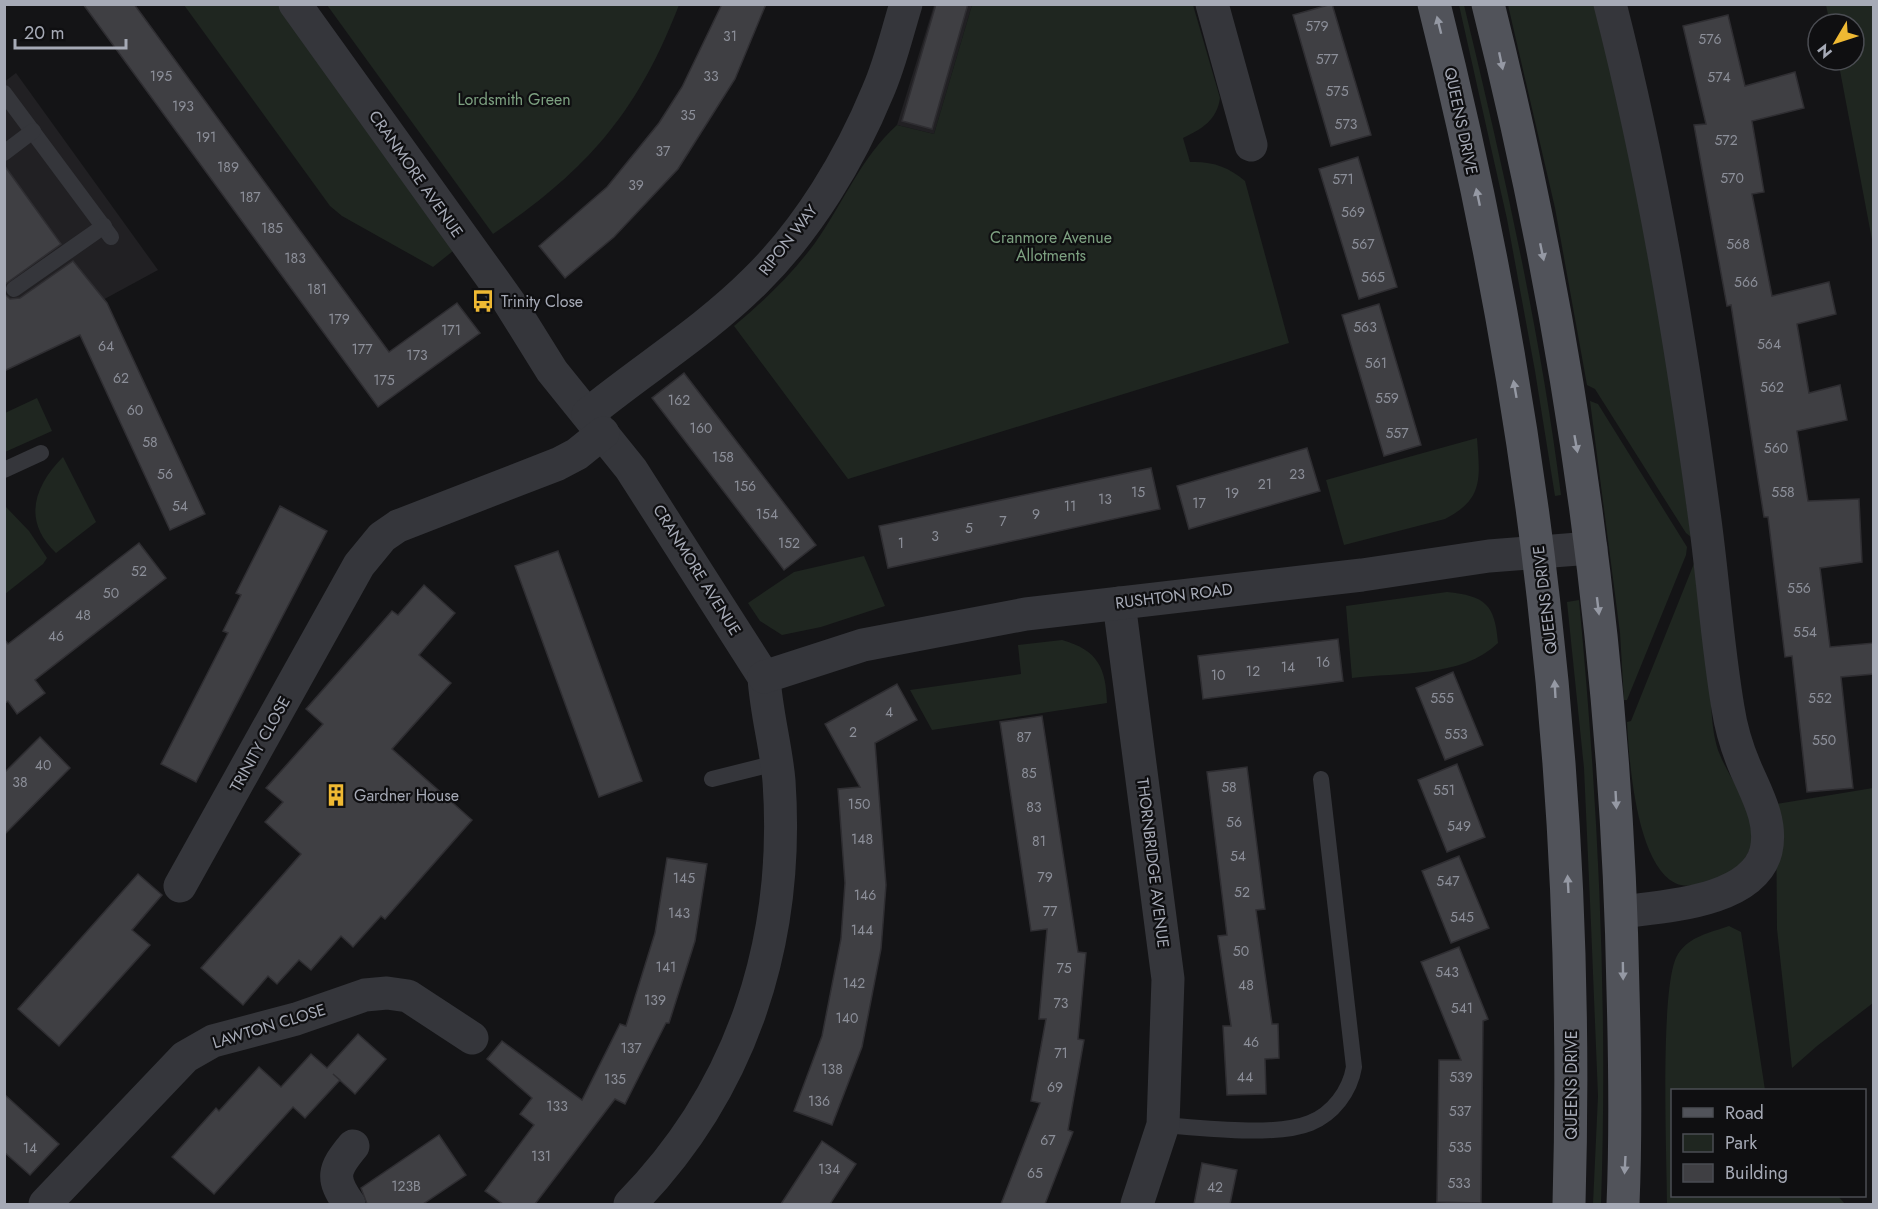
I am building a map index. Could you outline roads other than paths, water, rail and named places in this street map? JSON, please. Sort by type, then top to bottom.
[{"type":"main road","name":"QUEENS DRIVE","points":[[1434,4],[1457,97],[1498,295],[1518,408],[1539,550],[1554,679],[1565,825],[1572,1067],[1569,1204]]},
{"type":"main road","points":[[1488,4],[1549,287],[1591,548],[1611,726],[1622,912],[1626,1141],[1623,1204]]},
{"type":"street","name":"CRANMORE AVENUE","points":[[295,4],[509,302],[552,371],[596,424],[658,507],[764,677],[766,712],[776,763],[780,824],[777,912],[755,999],[724,1074],[702,1112],[665,1165],[630,1204]]},
{"type":"street","name":"RIPON WAY","points":[[596,424],[754,283],[780,255],[806,220],[860,130],[879,90],[906,4]]},
{"type":"street","points":[[1212,4],[1251,145]]},
{"type":"street","points":[[1610,4],[1640,128],[1677,330],[1709,551],[1728,707],[1744,766],[1759,797],[1768,834],[1766,852],[1760,864],[1740,884],[1701,900],[1622,912]]},
{"type":"street","name":"TRINITY CLOSE","points":[[180,886],[359,565],[382,537],[414,519],[558,464],[577,454],[596,424]]},
{"type":"street","name":"RUSHTON ROAD","points":[[764,677],[862,645],[1026,614],[1362,575],[1539,550],[1591,548]]},
{"type":"street","name":"THORNBRIDGE AVENUE","points":[[1119,603],[1168,979],[1163,1125],[1137,1204]]},
{"type":"street","name":"LAWTON CLOSE","points":[[45,1204],[185,1057],[213,1041],[296,1019],[365,995],[387,993],[408,996],[472,1038]]},
{"type":"street","points":[[349,1204],[337,1184],[336,1172],[339,1163],[353,1146]]},
{"type":"lane","points":[[4,93],[108,231],[14,289]]},
{"type":"lane","points":[[4,153],[33,131]]},
{"type":"lane","points":[[4,470],[41,453]]},
{"type":"lane","points":[[712,779],[776,763]]},
{"type":"lane","points":[[1163,1125],[1244,1130],[1308,1124],[1339,1101],[1348,1089],[1354,1067],[1321,779]]},
{"type":"place","name":"Trinity Close","points":[[483,301]]},
{"type":"place","name":"Gardner House","points":[[336,795]]},
{"type":"park label","name":"Lordsmith Green","points":[[514,99]]},
{"type":"park label","name":"Cranmore Avenue Allotments","points":[[1051,246]]}]
